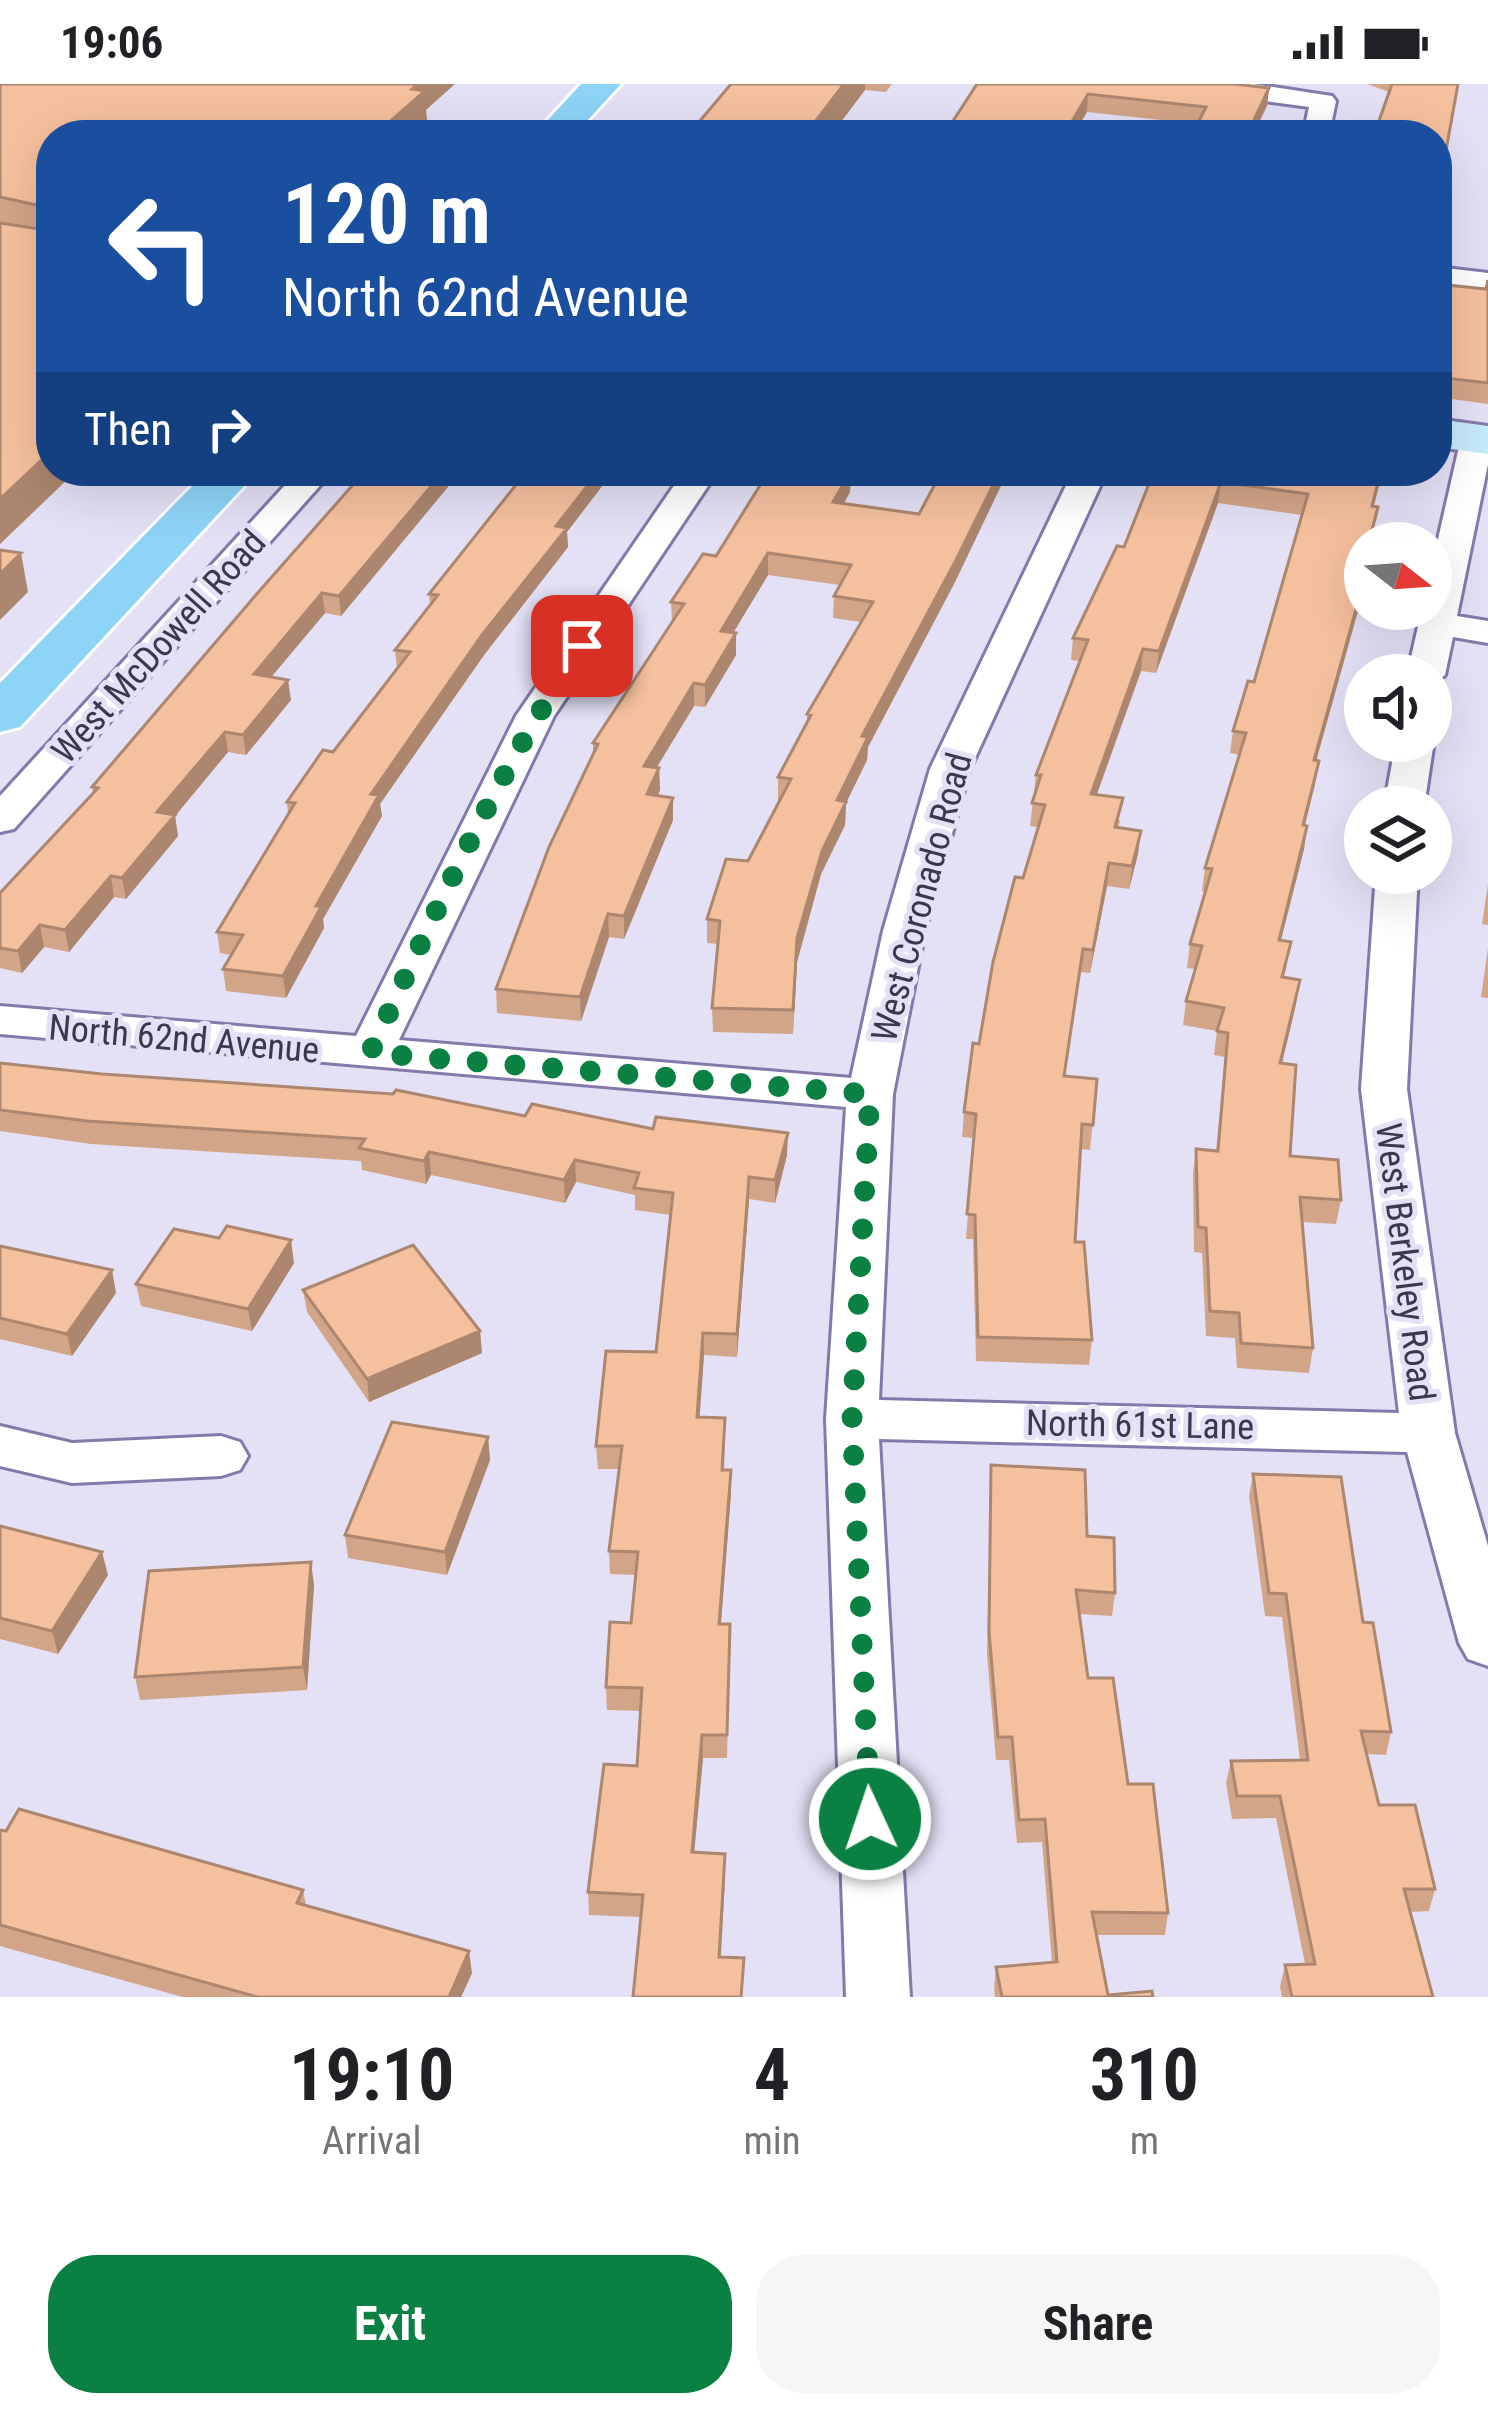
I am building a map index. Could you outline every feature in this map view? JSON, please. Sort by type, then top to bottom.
[{"type":"main road","points":[[567,120],[602,84]]},
{"type":"main road","name":"West McDowell Road","points":[[0,715],[220,486]]},
{"type":"street","points":[[1196,84],[1322,101],[1319,120]]},
{"type":"street","points":[[1452,278],[1488,282]]},
{"type":"street","points":[[1452,524],[1467,437]]},
{"type":"street","name":"West McDowell Road","points":[[0,820],[302,486]]},
{"type":"street","points":[[370,1053],[535,716],[690,486]]},
{"type":"street","name":"West Coronado Road","points":[[878,1997],[852,1419],[870,1094],[904,931],[950,769],[1083,486]]},
{"type":"street","points":[[1452,626],[1488,632]]},
{"type":"street","name":"West Berkeley Road","points":[[1396,894],[1384,1089],[1428,1433],[1488,1643]]},
{"type":"street","name":"North 62nd Avenue","points":[[0,1020],[870,1094]]},
{"type":"street","name":"North 61st Lane","points":[[852,1419],[1428,1433]]},
{"type":"street","points":[[0,1446],[72,1462],[221,1456]]},
{"type":"building","points":[[0,84],[418,84],[412,89],[425,91],[392,120],[36,120],[36,205],[0,197]]},
{"type":"building","points":[[731,84],[844,84],[816,120],[701,120]]},
{"type":"building","points":[[977,84],[1269,88],[1254,120],[1200,120],[1206,107],[1088,94],[1073,120],[954,120]]},
{"type":"building","points":[[1392,84],[1458,84],[1451,120],[1379,120]]},
{"type":"building","points":[[0,223],[36,229],[36,465],[0,499]]},
{"type":"building","points":[[1488,280],[1488,383],[1452,379],[1452,286],[1486,289]]},
{"type":"building","points":[[352,486],[431,486],[339,596],[322,593],[254,674],[288,680],[243,735],[225,732],[157,812],[175,815],[122,878],[111,876],[65,930],[40,925],[18,951],[0,948],[0,893],[98,788],[92,787]]},
{"type":"building","points":[[515,486],[587,486],[556,526],[567,528],[482,635],[371,794],[379,795],[316,906],[321,907],[283,976],[223,969],[243,935],[217,932],[295,803],[287,802],[323,750],[333,752],[410,652],[395,650],[438,595],[429,594]]},
{"type":"building","points":[[760,486],[842,486],[833,502],[919,514],[934,486],[993,486],[862,736],[868,737],[837,800],[846,802],[822,851],[797,938],[793,1010],[712,1008],[720,921],[707,919],[726,859],[748,861],[791,779],[778,777],[811,715],[807,714],[873,602],[834,596],[851,565],[768,553],[721,631],[736,633],[705,685],[694,683],[644,766],[659,768],[647,794],[673,798],[624,916],[608,914],[580,997],[496,989],[549,847],[598,744],[593,743],[684,604],[671,602],[703,554],[716,556]]},
{"type":"building","points":[[1148,486],[1220,486],[1159,651],[1143,649],[1091,794],[1123,798],[1115,827],[1141,831],[1132,866],[1109,863],[1093,950],[1083,949],[1064,1076],[1097,1079],[1093,1125],[1082,1124],[1075,1242],[1084,1242],[1092,1340],[978,1337],[975,1215],[967,1214],[976,1114],[964,1112],[973,1043],[979,1044],[1015,877],[1023,878],[1045,805],[1032,803],[1041,775],[1036,775],[1088,640],[1073,638],[1117,546],[1124,547]]},
{"type":"building","points":[[1250,486],[1377,486],[1374,522],[1344,522],[1344,630],[1350,630],[1314,760],[1319,761],[1303,825],[1307,826],[1279,940],[1291,942],[1282,977],[1300,980],[1280,1063],[1296,1065],[1290,1156],[1338,1160],[1341,1200],[1300,1197],[1313,1348],[1241,1343],[1239,1313],[1210,1311],[1206,1228],[1198,1227],[1196,1149],[1218,1151],[1228,1033],[1217,1031],[1224,1008],[1186,1001],[1202,946],[1190,944],[1212,869],[1205,868],[1246,733],[1233,731],[1248,681],[1254,682],[1308,494]]},
{"type":"building","points":[[0,550],[21,553],[0,574]]},
{"type":"building","points":[[0,1063],[393,1094],[396,1090],[525,1116],[532,1104],[653,1129],[656,1117],[788,1133],[775,1180],[749,1177],[737,1334],[703,1333],[697,1417],[725,1418],[722,1470],[731,1470],[719,1624],[730,1624],[727,1735],[702,1735],[692,1852],[725,1854],[719,1957],[744,1958],[741,1997],[633,1997],[643,1895],[588,1892],[604,1764],[637,1766],[642,1688],[606,1687],[610,1622],[631,1623],[638,1552],[609,1551],[622,1446],[596,1446],[606,1351],[656,1352],[673,1193],[634,1188],[639,1173],[575,1160],[564,1180],[429,1152],[424,1161],[359,1148],[365,1139],[87,1121],[0,1110]]},
{"type":"building","points":[[227,1226],[291,1240],[248,1309],[136,1284],[174,1229],[219,1238]]},
{"type":"building","points":[[413,1245],[480,1331],[367,1379],[303,1290]]},
{"type":"building","points":[[0,1246],[112,1270],[67,1334],[0,1318]]},
{"type":"building","points":[[392,1422],[488,1437],[445,1552],[345,1535]]},
{"type":"building","points":[[991,1465],[1085,1470],[1087,1536],[1114,1538],[1115,1593],[1076,1590],[1088,1678],[1113,1678],[1128,1784],[1153,1784],[1168,1913],[1092,1912],[1108,1995],[1152,1991],[1153,1997],[1002,1997],[996,1967],[1057,1962],[1045,1819],[1019,1820],[1012,1737],[998,1737],[989,1632]]},
{"type":"building","points":[[1253,1474],[1341,1477],[1363,1622],[1373,1623],[1391,1732],[1361,1731],[1379,1805],[1415,1805],[1435,1889],[1404,1889],[1433,1997],[1292,1997],[1285,1965],[1315,1964],[1280,1796],[1237,1796],[1231,1761],[1308,1760],[1286,1594],[1269,1593]]},
{"type":"building","points":[[0,1526],[102,1552],[52,1631],[0,1618]]},
{"type":"building","points":[[311,1562],[303,1667],[135,1677],[149,1571]]},
{"type":"building","points":[[19,1809],[303,1890],[297,1903],[469,1951],[449,1997],[258,1997],[0,1925],[0,1830],[6,1831]]},
{"type":"route","points":[[582,646],[535,716],[370,1053],[870,1094],[852,1419],[870,1819]]}]
